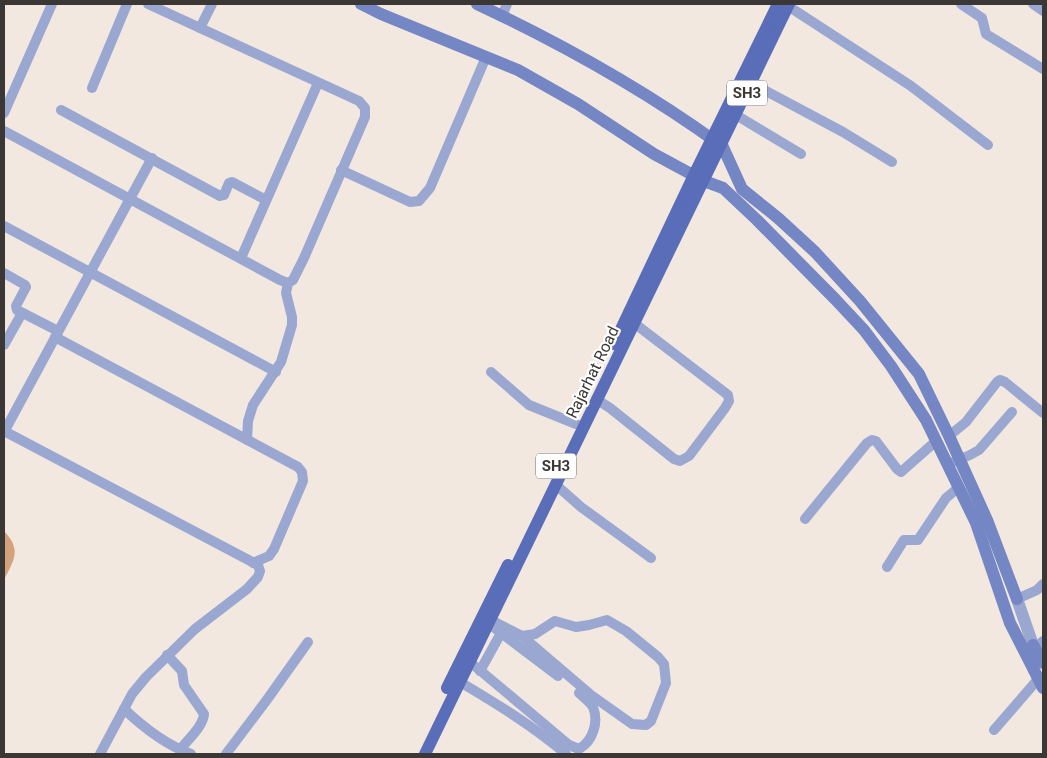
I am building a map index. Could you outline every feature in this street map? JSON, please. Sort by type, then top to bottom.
[{"type":"main road","points":[[361,4],[518,70],[578,104],[654,154],[699,178],[723,188],[757,220],[864,330],[926,420],[935,442],[960,487],[976,523],[1010,623],[1041,683]]},
{"type":"main road","points":[[477,4],[505,10],[552,40],[620,78],[717,142],[742,189],[785,224],[815,252],[860,301],[918,374],[960,459],[999,548],[1017,599]]},
{"type":"main road","name":"Rajarhat Road","points":[[717,142],[736,115],[785,5]]},
{"type":"main road","name":"Rajarhat Road","points":[[425,754],[470,662],[487,620],[576,424],[785,5]]},
{"type":"main road","name":"Rajarhat Road","points":[[415,754],[487,620],[555,484],[634,323],[699,178]]},
{"type":"main road","points":[[1037,645],[1043,663]]},
{"type":"street","points":[[4,113],[52,4]]},
{"type":"street","points":[[92,88],[127,4]]},
{"type":"street","points":[[148,4],[359,101],[365,108],[365,117],[293,280],[288,283],[286,293],[292,324],[281,362],[253,405],[248,421],[247,440]]},
{"type":"street","points":[[200,28],[212,4]]},
{"type":"street","points":[[961,4],[982,18],[986,34],[1043,69]]},
{"type":"street","points":[[1033,4],[1043,11]]},
{"type":"street","points":[[785,5],[911,86],[988,145]]},
{"type":"street","points":[[341,170],[410,202],[419,201],[430,188],[486,57]]},
{"type":"street","points":[[241,258],[318,83]]},
{"type":"street","points":[[751,83],[843,132],[892,162]]},
{"type":"street","points":[[61,110],[220,196],[224,195],[229,183],[232,182],[266,200]]},
{"type":"street","points":[[736,115],[801,154]]},
{"type":"street","points":[[4,131],[288,283]]},
{"type":"street","points":[[100,754],[124,708],[137,688],[167,655],[195,629],[247,589],[258,577],[260,571],[258,565],[4,431],[152,158]]},
{"type":"street","points":[[4,226],[276,372]]},
{"type":"street","points":[[4,273],[26,287],[16,306],[17,310],[56,334],[298,467],[302,472],[303,480],[274,549],[269,556],[253,563]]},
{"type":"street","points":[[4,345],[22,313]]},
{"type":"street","points":[[596,399],[674,459],[680,461],[689,456],[726,408],[728,395],[634,323]]},
{"type":"street","points":[[491,372],[529,405],[576,424]]},
{"type":"street","points":[[949,436],[966,422],[1000,380],[1043,413]]},
{"type":"street","points":[[947,464],[979,450],[1012,412]]},
{"type":"street","points":[[805,519],[867,443],[872,440],[876,441],[901,472],[935,442]]},
{"type":"street","points":[[555,484],[581,507],[651,558]]},
{"type":"street","points":[[886,567],[904,540],[918,540],[946,498],[960,487]]},
{"type":"street","points":[[1037,645],[1017,599],[1037,590],[1043,584]]},
{"type":"street","points":[[1010,623],[1024,616]]},
{"type":"street","points":[[470,662],[569,745],[580,748],[586,745],[596,723],[592,705],[568,683],[501,633],[487,620]]},
{"type":"street","points":[[487,620],[522,636],[591,695],[632,724],[646,725],[651,721],[666,683],[664,664],[658,656],[626,631],[606,620],[589,626],[576,627],[555,620],[535,634],[522,636]]},
{"type":"street","points":[[480,671],[501,633]]},
{"type":"street","points":[[226,754],[266,702],[308,642]]},
{"type":"street","points":[[167,655],[182,671],[184,686],[204,714],[204,718],[180,750]]},
{"type":"street","points":[[460,682],[505,708],[542,733],[566,754]]},
{"type":"street","points":[[994,730],[1041,683]]},
{"type":"street","points":[[124,708],[141,725],[180,750],[191,754]]},
{"type":"shaded area","points":[[4,531],[10,538],[15,550],[13,561],[4,580]]}]
